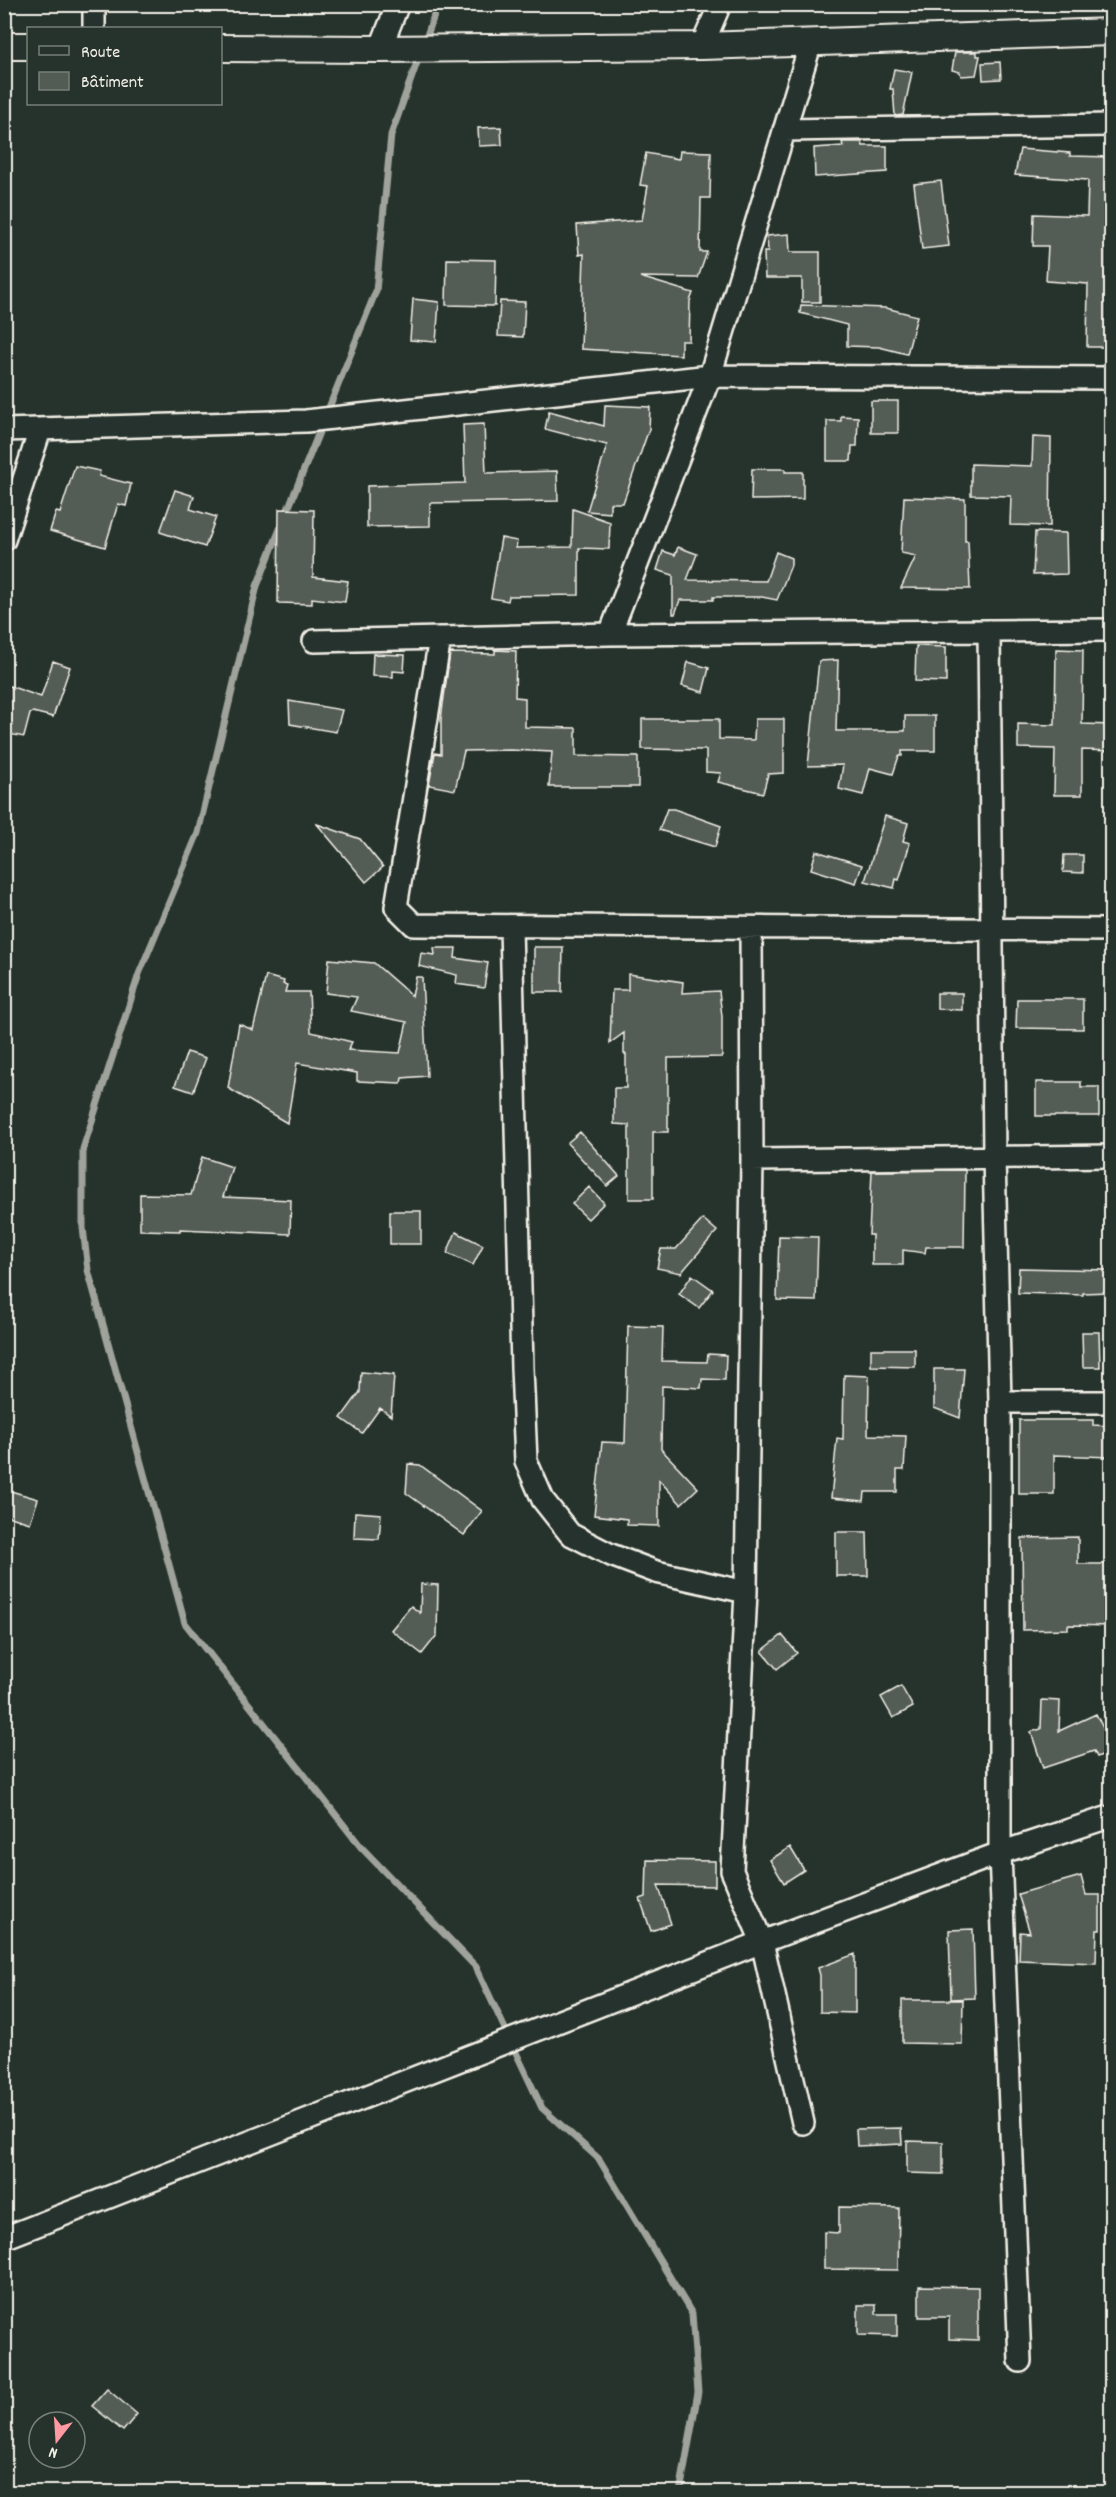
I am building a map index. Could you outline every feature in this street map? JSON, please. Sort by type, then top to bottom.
[{"type":"street","points":[[94,4],[94,27]]},
{"type":"street","points":[[380,49],[398,4]]},
{"type":"street","points":[[702,46],[720,4]]},
{"type":"street","points":[[222,48],[702,46],[1112,32]]},
{"type":"street","points":[[610,634],[710,376],[811,42]]},
{"type":"street","points":[[4,46],[27,46]]},
{"type":"street","points":[[784,130],[1112,125]]},
{"type":"street","points":[[4,430],[306,421],[710,376],[1112,378]]},
{"type":"street","points":[[4,540],[40,430]]},
{"type":"street","points":[[314,641],[610,634],[1112,630]]},
{"type":"street","points":[[989,631],[994,1156],[1000,1402],[1000,1853],[1020,2361]]},
{"type":"street","points":[[440,638],[396,907],[414,925],[1112,930]]},
{"type":"street","points":[[511,926],[526,1461],[543,1500],[570,1534],[611,1555],[656,1572],[746,1592]]},
{"type":"street","points":[[751,928],[752,1160],[746,1592],[732,1871],[762,1942],[803,2123]]},
{"type":"street","points":[[752,1160],[1112,1156]]},
{"type":"street","points":[[1000,1402],[1112,1402]]},
{"type":"street","points":[[4,2238],[762,1942],[1000,1853],[1112,1816]]},
{"type":"building","points":[[955,52],[977,52],[977,56],[980,56],[976,75],[961,76],[960,72],[952,70]]},
{"type":"building","points":[[1000,62],[1001,79],[983,80],[982,63]]},
{"type":"building","points":[[894,69],[912,72],[903,115],[895,116],[893,89],[890,89]]},
{"type":"building","points":[[501,127],[502,145],[479,146],[478,128]]},
{"type":"building","points":[[842,142],[862,142],[863,146],[887,146],[887,172],[815,177],[814,148],[843,146]]},
{"type":"building","points":[[1020,149],[1070,153],[1070,156],[1112,157],[1112,347],[1087,347],[1088,284],[1046,281],[1048,246],[1033,246],[1034,214],[1087,216],[1088,180],[1015,175]]},
{"type":"building","points":[[680,151],[711,152],[710,198],[701,198],[700,252],[707,252],[698,278],[640,277],[693,293],[690,301],[689,341],[681,341],[681,355],[581,349],[584,254],[579,255],[577,225],[642,220],[648,186],[640,185],[646,153],[679,159]]},
{"type":"building","points":[[941,181],[949,246],[922,249],[914,184]]},
{"type":"building","points":[[789,234],[790,252],[820,252],[820,302],[802,302],[802,278],[765,278],[764,252],[768,252],[767,236]]},
{"type":"building","points":[[447,259],[496,260],[495,306],[446,305]]},
{"type":"building","points":[[413,299],[439,302],[436,342],[410,340]]},
{"type":"building","points":[[500,301],[525,302],[523,337],[498,336]]},
{"type":"building","points":[[801,305],[886,308],[917,316],[907,354],[879,347],[847,346],[847,325],[800,313]]},
{"type":"building","points":[[871,401],[898,401],[898,433],[871,433]]},
{"type":"building","points":[[605,405],[650,407],[649,429],[623,503],[610,503],[610,513],[587,511],[607,445],[545,429],[549,411],[604,426]]},
{"type":"building","points":[[841,416],[858,417],[857,446],[852,446],[851,461],[827,461],[827,421],[841,421]]},
{"type":"building","points":[[484,424],[486,473],[557,471],[558,501],[430,503],[430,526],[367,527],[367,486],[465,483],[463,425]]},
{"type":"building","points":[[1033,437],[1051,438],[1050,526],[1010,525],[1011,496],[971,495],[971,464],[1032,466]]},
{"type":"building","points":[[75,466],[100,471],[99,476],[131,484],[126,506],[118,504],[105,547],[50,531],[56,512],[60,513]]},
{"type":"building","points":[[752,469],[785,469],[785,472],[803,472],[803,499],[751,500]]},
{"type":"building","points":[[175,490],[194,496],[190,509],[216,517],[205,547],[160,532]]},
{"type":"building","points":[[904,497],[965,499],[965,541],[968,541],[970,589],[901,588],[916,556],[901,553]]},
{"type":"building","points":[[279,509],[314,510],[313,577],[348,581],[345,602],[312,598],[312,604],[278,603]]},
{"type":"building","points":[[573,509],[610,522],[609,549],[579,548],[579,595],[509,596],[508,601],[491,598],[501,538],[517,541],[516,548],[572,547]]},
{"type":"building","points":[[1035,532],[1066,533],[1067,574],[1033,575]]},
{"type":"building","points":[[678,547],[697,554],[687,580],[766,581],[776,552],[791,558],[791,565],[777,600],[762,597],[713,597],[713,600],[680,600],[673,614],[673,575],[657,570],[663,551],[675,555]]},
{"type":"building","points":[[916,646],[946,647],[946,682],[915,681]]},
{"type":"building","points":[[1056,649],[1083,650],[1082,724],[1112,725],[1112,751],[1082,750],[1082,795],[1054,795],[1055,749],[1018,748],[1018,724],[1055,725]]},
{"type":"building","points":[[495,650],[516,651],[515,697],[525,698],[525,727],[576,728],[576,756],[638,757],[638,787],[549,787],[552,752],[510,750],[464,751],[455,790],[429,785],[435,753],[441,754],[441,719],[450,653],[495,654]]},
{"type":"building","points":[[373,654],[405,655],[404,672],[393,671],[393,677],[372,676]]},
{"type":"building","points":[[838,660],[836,731],[905,731],[905,716],[935,716],[935,751],[902,751],[902,756],[899,756],[893,774],[870,768],[863,795],[839,789],[843,765],[808,766],[819,661]]},
{"type":"building","points":[[53,661],[70,667],[53,717],[33,712],[30,714],[24,737],[4,733],[4,684],[41,697]]},
{"type":"building","points":[[688,662],[709,668],[703,692],[682,686]]},
{"type":"building","points":[[289,701],[342,710],[336,732],[290,724]]},
{"type":"building","points":[[642,719],[719,719],[719,739],[754,740],[755,719],[784,719],[784,773],[768,774],[763,793],[718,782],[721,773],[706,772],[706,750],[642,749]]},
{"type":"building","points":[[667,809],[674,809],[721,826],[715,847],[659,830]]},
{"type":"building","points":[[885,816],[908,823],[903,841],[910,843],[899,880],[896,879],[894,888],[865,881]]},
{"type":"building","points":[[317,824],[360,839],[383,867],[366,882]]},
{"type":"building","points":[[816,851],[862,865],[856,883],[811,869]]},
{"type":"building","points":[[1064,855],[1083,855],[1083,873],[1063,872]]},
{"type":"building","points":[[534,947],[563,947],[562,992],[534,992]]},
{"type":"building","points":[[434,948],[456,948],[455,958],[488,963],[484,988],[456,984],[457,975],[419,966],[421,953],[435,955]]},
{"type":"building","points":[[329,959],[374,963],[412,996],[416,977],[422,977],[427,1076],[402,1078],[401,1083],[357,1081],[357,1073],[297,1063],[287,1123],[228,1088],[239,1024],[253,1030],[266,976],[284,981],[283,984],[287,985],[285,992],[309,992],[311,1032],[352,1042],[348,1050],[400,1053],[407,1022],[351,1011],[357,997],[326,993]]},
{"type":"building","points":[[628,974],[683,982],[682,993],[719,991],[722,1016],[722,1057],[668,1058],[668,1132],[653,1132],[653,1199],[629,1199],[629,1125],[614,1124],[614,1088],[626,1088],[626,1054],[624,1054],[624,1033],[610,1043],[612,990],[628,990]]},
{"type":"building","points":[[937,993],[962,993],[962,1010],[937,1009]]},
{"type":"building","points":[[1017,999],[1083,999],[1083,1029],[1016,1028]]},
{"type":"building","points":[[187,1052],[206,1058],[193,1092],[175,1086]]},
{"type":"building","points":[[1036,1082],[1081,1082],[1081,1087],[1099,1087],[1099,1116],[1036,1116]]},
{"type":"building","points":[[580,1132],[619,1176],[607,1186],[567,1143]]},
{"type":"building","points":[[202,1157],[232,1167],[223,1197],[291,1200],[290,1234],[180,1229],[180,1231],[140,1230],[140,1194],[191,1195]]},
{"type":"building","points":[[965,1170],[964,1247],[926,1247],[925,1253],[903,1250],[903,1265],[872,1265],[872,1235],[869,1235],[872,1171]]},
{"type":"building","points":[[589,1187],[604,1203],[588,1219],[572,1204]]},
{"type":"building","points":[[390,1211],[421,1211],[421,1244],[390,1244]]},
{"type":"building","points":[[703,1219],[717,1231],[681,1273],[657,1268],[661,1249],[676,1249]]},
{"type":"building","points":[[456,1232],[483,1245],[473,1265],[447,1253]]},
{"type":"building","points":[[779,1236],[818,1237],[816,1301],[777,1300]]},
{"type":"building","points":[[1019,1268],[1109,1270],[1109,1292],[1083,1293],[1083,1295],[1018,1293]]},
{"type":"building","points":[[692,1275],[713,1290],[699,1308],[679,1294]]},
{"type":"building","points":[[628,1326],[663,1327],[662,1361],[707,1362],[708,1354],[726,1355],[725,1380],[702,1379],[701,1388],[662,1386],[661,1449],[698,1488],[681,1504],[659,1480],[659,1526],[627,1525],[627,1519],[594,1515],[602,1442],[625,1443]]},
{"type":"building","points":[[1082,1332],[1099,1332],[1100,1367],[1083,1367]]},
{"type":"building","points":[[871,1349],[915,1349],[915,1367],[871,1366]]},
{"type":"building","points":[[934,1369],[964,1369],[960,1418],[934,1408]]},
{"type":"building","points":[[361,1372],[394,1375],[391,1416],[380,1408],[362,1433],[341,1418],[360,1392]]},
{"type":"building","points":[[844,1375],[869,1376],[868,1435],[906,1436],[904,1470],[897,1470],[897,1492],[865,1492],[864,1501],[831,1498],[837,1438],[843,1439]]},
{"type":"building","points":[[1019,1420],[1093,1420],[1093,1425],[1112,1426],[1111,1457],[1054,1455],[1054,1494],[1019,1494]]},
{"type":"building","points":[[408,1464],[420,1465],[482,1511],[464,1535],[406,1493]]},
{"type":"building","points":[[4,1489],[38,1499],[30,1523],[4,1515]]},
{"type":"building","points":[[355,1512],[381,1514],[379,1539],[354,1538]]},
{"type":"building","points":[[836,1532],[867,1532],[868,1576],[836,1576]]},
{"type":"building","points":[[1078,1537],[1078,1564],[1112,1564],[1112,1626],[1068,1625],[1068,1629],[1023,1630],[1022,1538]]},
{"type":"building","points":[[421,1584],[438,1585],[437,1635],[422,1654],[391,1630],[411,1606],[420,1613]]},
{"type":"building","points":[[782,1635],[797,1653],[777,1669],[762,1651]]},
{"type":"building","points":[[901,1686],[913,1707],[893,1718],[881,1697]]},
{"type":"building","points":[[1042,1700],[1060,1701],[1059,1731],[1096,1714],[1112,1746],[1112,1751],[1097,1757],[1094,1751],[1043,1768],[1031,1732],[1041,1729]]},
{"type":"building","points":[[790,1847],[804,1870],[784,1883],[770,1860]]},
{"type":"building","points":[[647,1860],[715,1861],[715,1886],[658,1885],[671,1924],[651,1931],[640,1899],[646,1897]]},
{"type":"building","points":[[1081,1876],[1086,1895],[1100,1895],[1100,1930],[1097,1930],[1096,1963],[1019,1960],[1020,1932],[1030,1933],[1018,1894]]},
{"type":"building","points":[[973,1929],[975,1998],[951,1999],[949,1930]]},
{"type":"building","points":[[855,1954],[855,2013],[820,2012],[818,1968]]},
{"type":"building","points":[[902,2000],[963,2000],[962,2044],[902,2043]]},
{"type":"building","points":[[901,2128],[902,2144],[857,2146],[856,2129]]},
{"type":"building","points":[[907,2141],[943,2142],[943,2174],[907,2173]]},
{"type":"building","points":[[839,2207],[899,2208],[898,2270],[824,2269],[824,2232],[839,2233]]},
{"type":"building","points":[[919,2286],[978,2287],[978,2340],[949,2339],[949,2317],[919,2317]]},
{"type":"building","points":[[858,2305],[876,2305],[876,2314],[897,2314],[897,2336],[858,2335]]},
{"type":"building","points":[[107,2389],[137,2414],[123,2431],[92,2406]]},
{"type":"waterway","points":[[424,44],[438,4]]},
{"type":"waterway","points":[[420,54],[391,135],[376,291],[257,586],[198,833],[139,974],[83,1149],[83,1228],[88,1270],[185,1623],[361,1847],[476,1967],[542,2108],[599,2159],[692,2314],[698,2392],[680,2492]]}]
